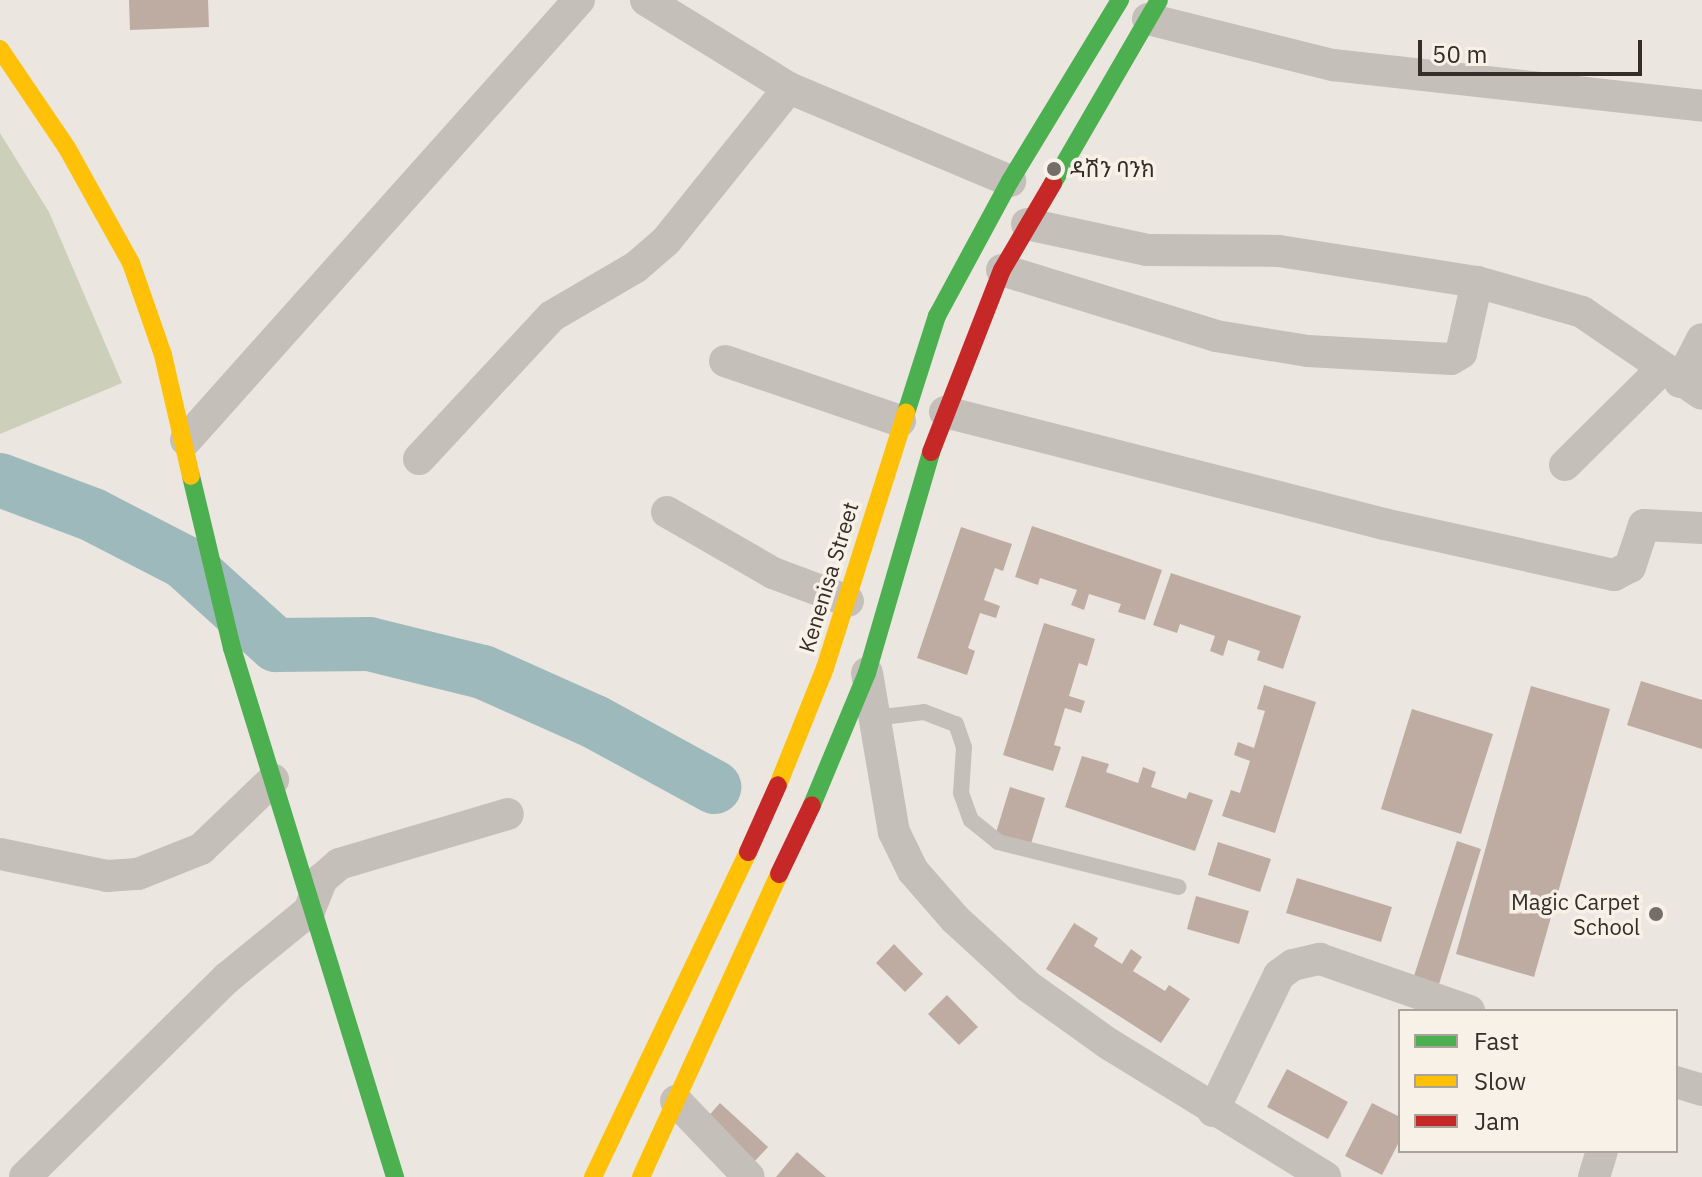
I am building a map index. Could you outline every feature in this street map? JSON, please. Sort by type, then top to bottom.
[{"type":"main road","name":"Kenenisa Street","points":[[593,1177],[778,785],[848,601],[900,421],[937,316],[1010,181],[1120,0]]},
{"type":"main road","points":[[641,1177],[812,805],[867,673],[945,412],[1002,270],[1154,10]]},
{"type":"main road","points":[[0,49],[67,148],[131,263],[186,440],[232,648],[309,911],[395,1177]]},
{"type":"street","points":[[186,440],[579,0]]},
{"type":"street","points":[[646,0],[789,88],[1010,181]]},
{"type":"street","points":[[1154,10],[1333,65],[1702,106]]},
{"type":"street","points":[[419,459],[552,316],[636,267],[666,241],[789,88]]},
{"type":"street","points":[[1027,224],[1147,250],[1279,251],[1477,282],[1582,312],[1682,381]]},
{"type":"street","points":[[1002,270],[1216,336],[1308,351],[1451,359],[1461,353],[1477,282]]},
{"type":"street","points":[[1565,465],[1682,381],[1702,339]]},
{"type":"street","points":[[725,361],[900,421]]},
{"type":"street","points":[[945,412],[1384,524],[1614,575],[1630,567],[1644,525],[1702,528]]},
{"type":"street","points":[[667,512],[773,573],[848,601]]},
{"type":"street","points":[[867,673],[894,832],[913,871],[1029,987],[1213,1111],[1325,1177]]},
{"type":"street","points":[[0,854],[107,876],[138,874],[201,849],[273,780]]},
{"type":"street","points":[[25,1177],[227,978],[309,911],[322,879],[339,864],[508,814]]},
{"type":"street","points":[[1213,1111],[1279,975],[1293,965],[1320,959],[1463,1009]]},
{"type":"street","points":[[1678,1083],[1702,1090]]},
{"type":"street","points":[[676,1101],[749,1177]]},
{"type":"street","points":[[1594,1177],[1601,1153]]},
{"type":"lane","points":[[874,718],[924,712],[956,724],[964,747],[961,793],[971,820],[998,842],[1178,887]]},
{"type":"green space","points":[[0,133],[49,212],[122,383],[0,434]]},
{"type":"building","points":[[129,0],[208,0],[209,27],[130,30]]},
{"type":"building","points":[[1032,526],[1162,570],[1145,620],[1118,612],[1121,604],[1089,594],[1084,610],[1071,605],[1077,590],[1040,578],[1038,585],[1015,577]]},
{"type":"building","points":[[961,527],[1012,544],[1003,571],[995,568],[984,600],[1000,606],[996,618],[980,613],[968,648],[975,651],[967,675],[917,658]]},
{"type":"building","points":[[1171,573],[1301,616],[1283,669],[1257,660],[1260,651],[1228,640],[1223,656],[1210,651],[1215,636],[1180,624],[1177,633],[1153,625]]},
{"type":"building","points":[[1044,623],[1095,639],[1087,666],[1079,663],[1069,696],[1085,701],[1081,713],[1065,708],[1054,745],[1061,747],[1053,771],[1003,755]]},
{"type":"building","points":[[1641,681],[1702,700],[1702,749],[1627,725]]},
{"type":"building","points":[[1264,685],[1316,702],[1275,833],[1222,816],[1231,790],[1240,793],[1250,761],[1234,755],[1238,742],[1254,748],[1265,711],[1257,709]]},
{"type":"building","points":[[1531,686],[1610,709],[1534,977],[1456,954]]},
{"type":"building","points":[[1412,709],[1493,734],[1461,834],[1381,809]]},
{"type":"building","points":[[1082,756],[1109,764],[1106,772],[1138,783],[1143,767],[1156,772],[1151,787],[1186,799],[1189,792],[1213,800],[1195,851],[1065,807]]},
{"type":"building","points":[[1010,787],[1045,798],[1030,847],[995,836]]},
{"type":"building","points":[[1457,841],[1481,849],[1439,984],[1414,976]]},
{"type":"building","points":[[1218,842],[1271,859],[1260,892],[1208,875]]},
{"type":"building","points":[[1297,878],[1392,907],[1381,942],[1286,913]]},
{"type":"building","points":[[1196,896],[1249,911],[1239,944],[1187,929]]},
{"type":"building","points":[[1074,923],[1098,938],[1094,946],[1122,964],[1131,949],[1142,957],[1133,971],[1165,991],[1169,985],[1190,999],[1161,1043],[1046,969]]},
{"type":"building","points":[[894,944],[923,974],[905,992],[876,963]]},
{"type":"building","points":[[947,995],[978,1027],[959,1045],[928,1014]]},
{"type":"building","points":[[1287,1069],[1348,1102],[1328,1139],[1267,1107]]},
{"type":"building","points":[[720,1103],[768,1147],[753,1163],[705,1120]]},
{"type":"building","points":[[1372,1103],[1398,1116],[1398,1144],[1382,1175],[1345,1156]]},
{"type":"building","points":[[797,1152],[826,1177],[776,1177]]},
{"type":"waterway","points":[[0,480],[93,515],[184,562],[276,645],[369,644],[483,672],[595,722],[714,787]]},
{"type":"traffic: fast","points":[[906,413],[937,316],[1010,181],[1120,0]]},
{"type":"traffic: fast","points":[[1053,183],[1159,0]]},
{"type":"traffic: fast","points":[[812,805],[867,673],[931,452]]},
{"type":"traffic: fast","points":[[191,476],[232,648],[395,1177]]},
{"type":"traffic: slow","points":[[0,49],[67,148],[131,263],[163,355],[191,476]]},
{"type":"traffic: slow","points":[[778,785],[825,668],[906,413]]},
{"type":"traffic: slow","points":[[593,1177],[748,852]]},
{"type":"traffic: slow","points":[[641,1177],[779,874]]},
{"type":"traffic: jam","points":[[931,452],[1002,270],[1053,183]]},
{"type":"traffic: jam","points":[[748,852],[778,785]]},
{"type":"traffic: jam","points":[[779,874],[812,805]]},
{"type":"place","name":"ዳሽን ባንክ","points":[[1054,169]]},
{"type":"place","name":"Magic Carpet School","points":[[1656,914]]}]
